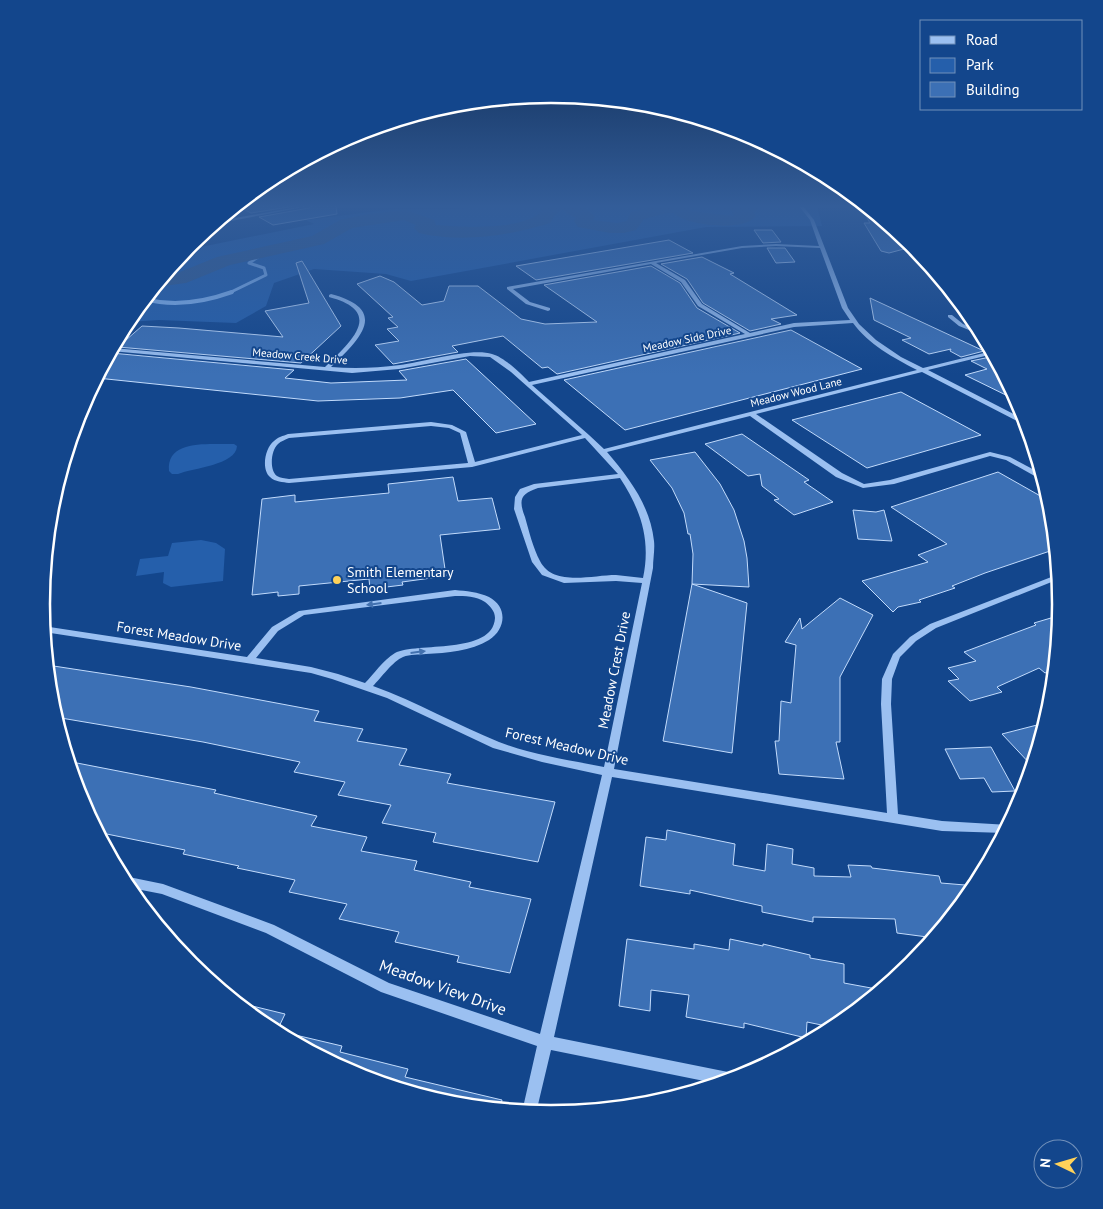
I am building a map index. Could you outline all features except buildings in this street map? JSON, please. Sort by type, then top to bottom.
[{"type":"street","points":[[548,309],[528,303],[509,288],[655,262]]},
{"type":"street","points":[[826,262],[845,308],[853,321],[882,346],[923,370],[1017,419]]},
{"type":"street","points":[[652,263],[683,281],[696,302],[703,308],[750,335]]},
{"type":"street","points":[[326,369],[359,334],[364,323],[362,315],[352,303],[331,296]]},
{"type":"street","points":[[950,316],[969,328]]},
{"type":"street","name":"Meadow Side Drive","points":[[527,384],[802,324],[853,321]]},
{"type":"street","name":"Meadow Creek Drive","points":[[119,351],[326,369],[387,369],[470,354],[485,354]]},
{"type":"street","name":"Meadow Crest Drive","points":[[485,354],[498,359],[587,436],[604,452],[623,475],[639,502],[648,529],[651,555],[608,772],[531,1105]]},
{"type":"street","name":"Meadow Wood Lane","points":[[604,452],[986,354]]},
{"type":"street","points":[[752,414],[839,474],[863,486],[891,482],[990,454],[1008,458],[1035,473]]},
{"type":"street","points":[[472,465],[463,432],[450,426],[431,424],[288,436],[272,446],[269,468],[270,473],[274,477],[290,481],[472,465],[587,436]]},
{"type":"street","points":[[623,475],[537,486],[523,491],[518,497],[518,509],[536,562],[545,573],[564,580],[616,578],[646,581]]},
{"type":"street","points":[[894,818],[886,704],[887,678],[896,656],[913,638],[933,626],[1052,579]]},
{"type":"street","points":[[249,661],[275,629],[302,613],[455,593],[480,597],[490,602],[497,609],[500,617],[498,626],[492,634],[483,640],[470,645],[399,654],[366,688]]},
{"type":"street","name":"Forest Meadow Drive","points":[[51,629],[310,670],[336,676],[390,696],[497,745],[542,758],[608,772],[942,826],[999,830]]},
{"type":"street","name":"Meadow View Drive","points":[[135,883],[163,889],[270,928],[386,988],[545,1042],[718,1077]]},
{"type":"green space","points":[[185,262],[513,262],[411,281],[386,274],[314,269],[274,283],[266,306],[236,323],[159,320],[138,321],[154,299]]},
{"type":"green space","points":[[203,444],[234,444],[237,446],[235,452],[222,462],[178,474],[172,474],[169,471],[170,460],[182,448]]},
{"type":"green space","points":[[201,540],[216,543],[225,549],[223,581],[171,587],[163,583],[164,572],[136,576],[140,559],[168,556],[172,543]]},
{"type":"waterway","points":[[169,281],[179,279],[220,262]]},
{"type":"waterway","points":[[230,293],[266,275],[264,268],[250,262]]},
{"type":"waterway","points":[[153,300],[167,303],[200,301],[230,293]]},
{"type":"place","name":"Smith Elementary School","points":[[337,580]]}]
